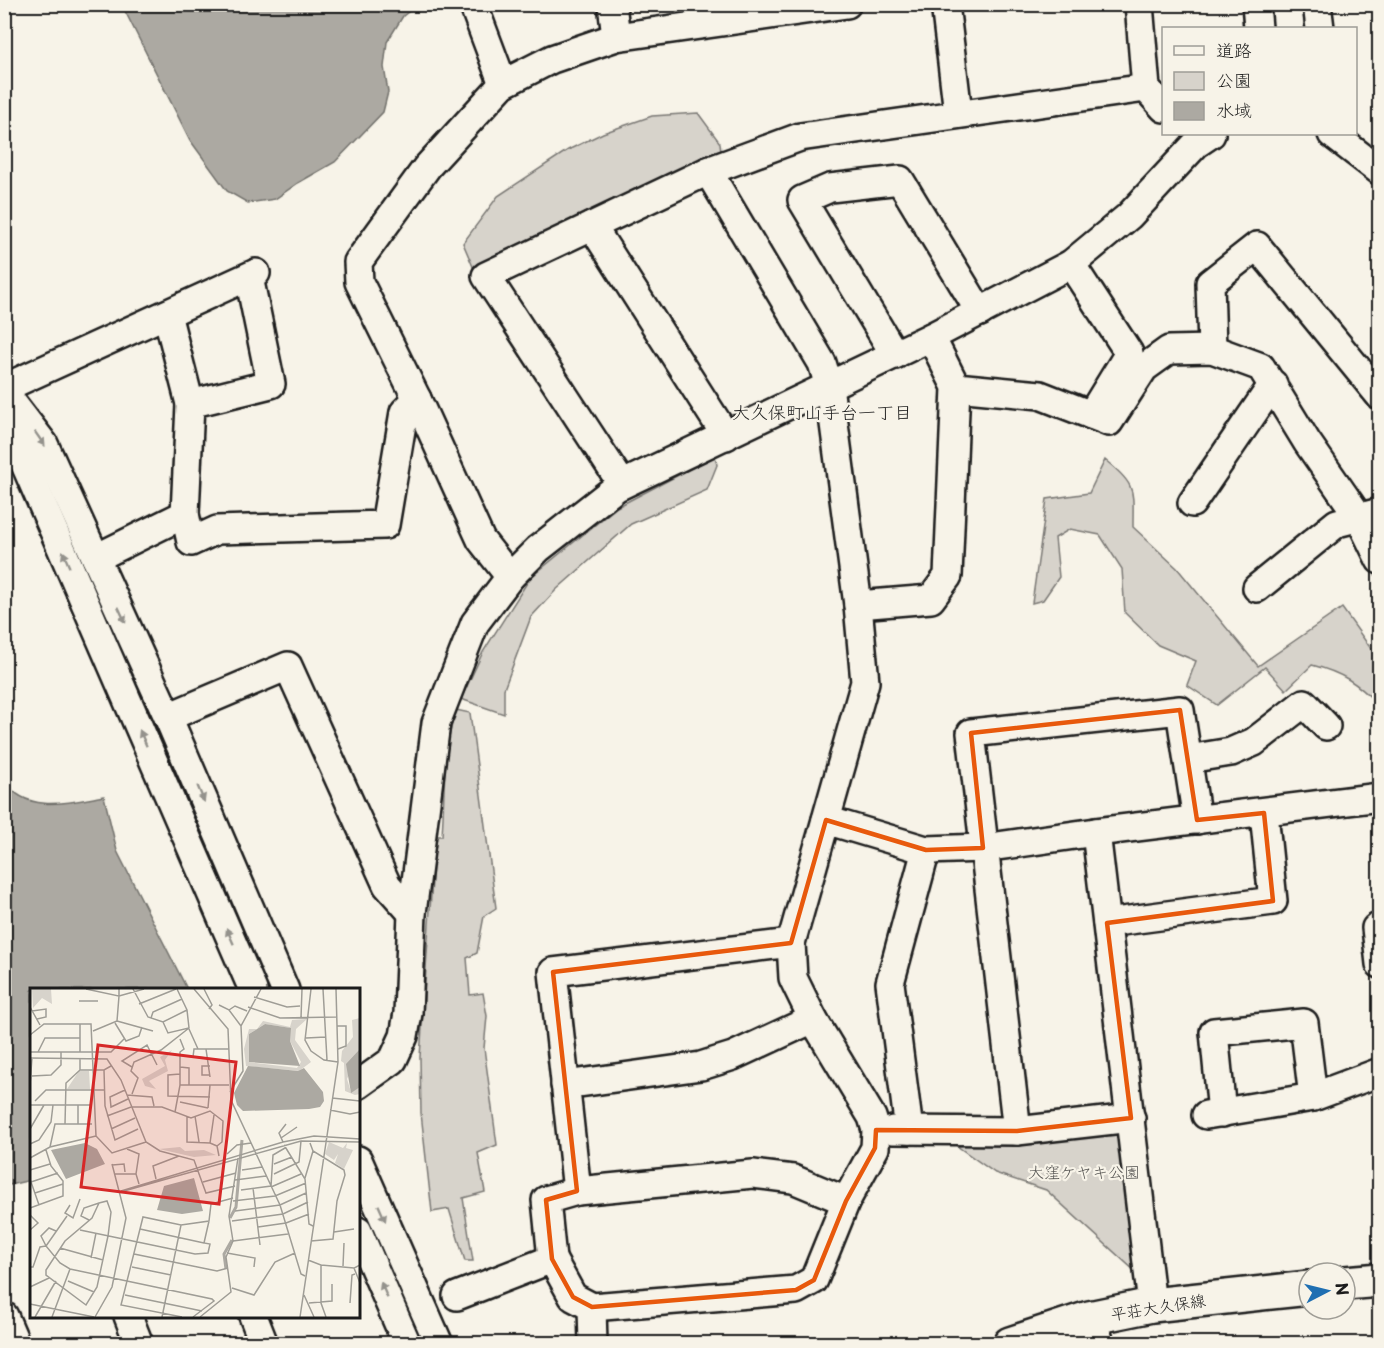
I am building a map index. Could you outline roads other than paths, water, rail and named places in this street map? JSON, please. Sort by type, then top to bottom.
[{"type":"main road","points":[[1357,1283],[1380,1280]]},
{"type":"main road","name":"平荘大久保線","points":[[1010,1344],[1095,1331],[1152,1305],[1297,1289]]},
{"type":"street","points":[[473,4],[503,84]]},
{"type":"street","points":[[612,4],[616,37]]},
{"type":"street","points":[[510,577],[481,540],[417,399],[359,282],[358,262],[427,167],[503,84],[552,59],[616,37],[796,8],[847,4]]},
{"type":"street","points":[[945,4],[958,113]]},
{"type":"street","points":[[622,484],[486,276],[708,171],[800,136],[958,113],[1155,98],[1138,4]]},
{"type":"street","points":[[1256,4],[1258,27]]},
{"type":"street","points":[[1317,4],[1320,27]]},
{"type":"street","points":[[1333,135],[1380,171]]},
{"type":"street","points":[[360,1084],[393,1060],[405,1036],[412,913],[436,723],[475,623],[510,577],[538,549],[622,484],[895,355],[1071,264],[1129,216],[1198,137]]},
{"type":"street","points":[[708,171],[822,363],[829,386],[858,605],[865,682],[791,943],[793,978],[813,1019],[872,1117],[876,1130],[875,1148],[846,1201],[814,1280],[796,1290],[592,1307],[573,1297],[552,1259],[546,1200],[577,1191],[753,1174],[793,1179],[846,1201]]},
{"type":"street","points":[[895,355],[802,201],[830,188],[900,180],[980,312]]},
{"type":"street","points":[[592,226],[726,436]]},
{"type":"street","points":[[1212,349],[1210,283],[1257,246],[1380,396]]},
{"type":"street","points":[[1071,264],[1129,354],[1091,415]]},
{"type":"street","points":[[190,404],[271,384],[253,275],[4,390],[44,444],[168,717],[284,988]]},
{"type":"street","points":[[167,314],[190,404],[186,514],[191,542],[217,530],[385,525],[404,412],[417,399]]},
{"type":"street","points":[[858,605],[931,599],[948,576],[956,387],[931,337]]},
{"type":"street","points":[[956,387],[1040,395],[1109,422],[1144,368],[1168,350],[1212,349],[1261,368],[1273,384],[1306,442],[1369,514],[1380,560]]},
{"type":"street","points":[[1192,503],[1273,384]]},
{"type":"street","points":[[4,397],[20,453],[252,988]]},
{"type":"street","points":[[96,558],[186,514]]},
{"type":"street","points":[[1257,588],[1337,524],[1369,514]]},
{"type":"street","points":[[168,717],[288,666],[387,885],[412,913]]},
{"type":"street","points":[[1188,759],[1231,752],[1254,742],[1304,703],[1326,726]]},
{"type":"street","points":[[1017,1131],[971,733],[1180,710],[1197,820]]},
{"type":"street","points":[[826,820],[926,850],[983,848],[1380,797]]},
{"type":"street","points":[[1107,923],[1273,901],[1264,813]]},
{"type":"street","points":[[1096,832],[1152,1305]]},
{"type":"street","points":[[909,1130],[890,983],[926,850]]},
{"type":"street","points":[[1380,928],[1376,928],[1380,964]]},
{"type":"street","points":[[577,1191],[553,972],[791,943]]},
{"type":"street","points":[[565,1085],[700,1066],[733,1056],[813,1019]]},
{"type":"street","points":[[1313,1098],[1304,1023],[1214,1032],[1214,1114],[1313,1098],[1380,1072]]},
{"type":"street","points":[[876,1130],[1017,1131],[1131,1118]]},
{"type":"street","points":[[360,1165],[439,1344]]},
{"type":"street","points":[[360,1236],[407,1344]]},
{"type":"street","points":[[457,1296],[552,1259]]},
{"type":"street","points":[[592,1307],[593,1344]]},
{"type":"street","points":[[4,1316],[16,1344]]},
{"type":"street","points":[[128,1318],[139,1344]]},
{"type":"street","points":[[253,1318],[264,1344]]},
{"type":"water","points":[[122,5],[417,5],[403,16],[387,42],[384,67],[388,92],[383,112],[335,162],[275,199],[248,203],[227,191],[190,140]]},
{"type":"water","points":[[5,781],[14,792],[25,799],[50,804],[104,796],[117,851],[186,988],[30,988],[30,1180],[5,1186]]},
{"type":"district","name":"大久保町山手台一丁目","points":[[822,413]]},
{"type":"park label","name":"大窪ケヤキ公園","points":[[1084,1172]]}]
